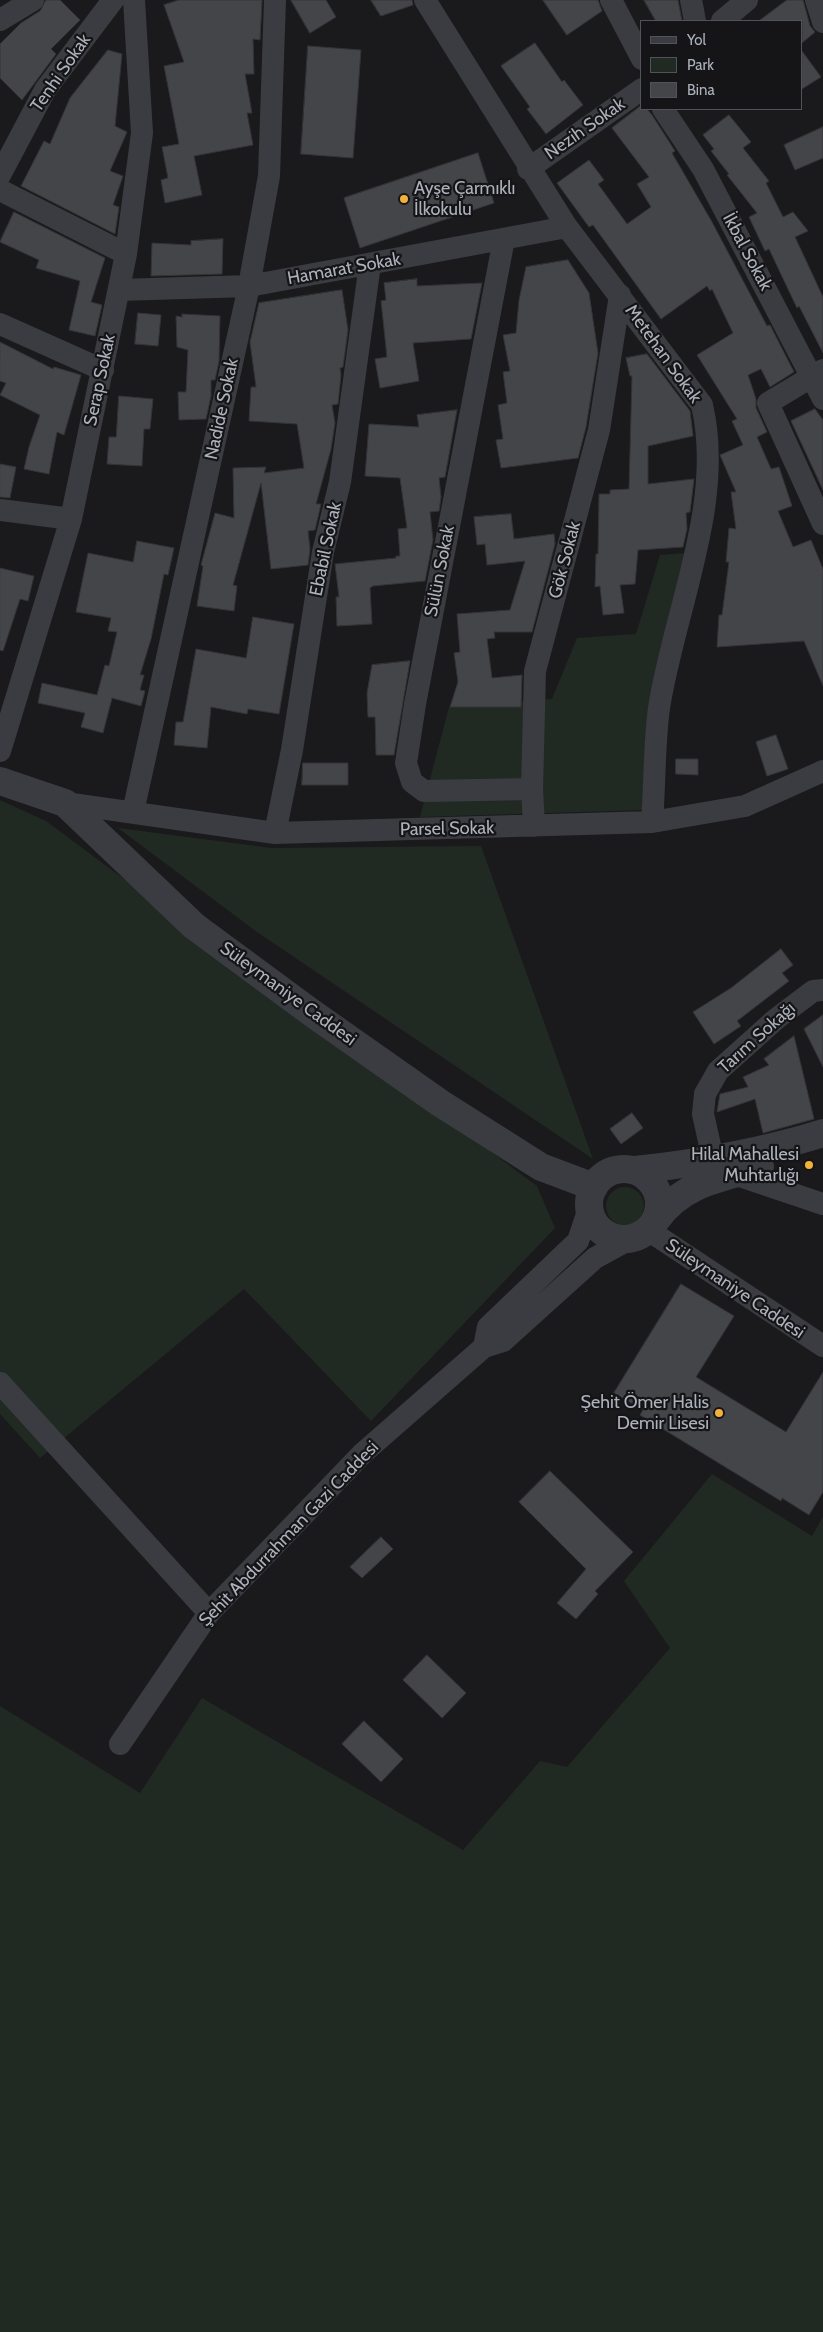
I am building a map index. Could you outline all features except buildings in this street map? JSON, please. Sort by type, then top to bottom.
[{"type":"street","points":[[0,20],[33,0]]},
{"type":"street","name":"Tenhi Sokak","points":[[0,175],[45,90],[114,0]]},
{"type":"street","name":"Serap Sokak","points":[[0,751],[71,519],[126,254],[142,133],[134,0]]},
{"type":"street","name":"Nadide Sokak","points":[[133,812],[249,286],[269,176],[275,0]]},
{"type":"street","name":"Metehan Sokak","points":[[425,0],[528,169],[567,227],[702,405],[707,426],[705,505],[659,708],[652,822]]},
{"type":"street","points":[[611,0],[640,55]]},
{"type":"street","points":[[691,0],[694,20]]},
{"type":"street","points":[[723,20],[747,0]]},
{"type":"street","points":[[816,0],[823,22]]},
{"type":"street","name":"Nezih Sokak","points":[[528,169],[640,90]]},
{"type":"street","name":"İkbal Sokak","points":[[664,110],[703,169],[817,373],[823,399]]},
{"type":"street","points":[[0,190],[126,254]]},
{"type":"street","name":"Hamarat Sokak","points":[[119,290],[249,286],[567,227]]},
{"type":"street","name":"Sülün Sokak","points":[[504,239],[415,704],[406,763],[412,782],[424,791],[532,789]]},
{"type":"street","name":"Ebabil Sokak","points":[[275,833],[292,750],[323,552],[340,482],[370,264]]},
{"type":"street","name":"Gök Sokak","points":[[534,826],[532,789],[536,671],[599,430],[620,295]]},
{"type":"street","points":[[0,324],[102,370]]},
{"type":"street","points":[[817,373],[768,403],[823,524]]},
{"type":"street","points":[[0,510],[71,519]]},
{"type":"street","name":"Parsel Sokak","points":[[65,803],[275,833],[652,822],[745,806],[823,771]]},
{"type":"street","name":"Süleymaniye Caddesi","points":[[0,781],[65,803],[194,926],[440,1104],[591,1198]]},
{"type":"street","name":"Tarım Sokağı","points":[[724,1166],[704,1108],[705,1094],[718,1071],[776,1019],[812,991],[822,992]]},
{"type":"street","points":[[823,1133],[764,1149],[724,1166],[667,1205],[644,1230],[595,1258],[503,1341],[484,1347],[488,1327],[578,1241],[591,1198],[600,1178],[611,1172],[623,1169],[724,1166],[823,1152]]},
{"type":"street","points":[[724,1166],[823,1204]]},
{"type":"street","points":[[635,1170],[646,1176],[654,1185],[659,1203],[644,1230]]},
{"type":"street","points":[[591,1198],[592,1219],[607,1235],[644,1230]]},
{"type":"street","name":"Süleymaniye Caddesi","points":[[644,1230],[823,1346]]},
{"type":"street","name":"Şehit Abdurrahman Gazi Caddesi","points":[[120,1744],[209,1614],[363,1453],[484,1347]]},
{"type":"street","points":[[0,1383],[209,1614]]},
{"type":"green space","points":[[686,553],[643,810],[420,817],[449,707],[552,699],[577,638],[636,634],[660,555]]},
{"type":"green space","points":[[0,800],[46,821],[537,1186],[555,1228],[371,1421],[244,1289],[40,1458],[0,1414]]},
{"type":"green space","points":[[118,828],[271,848],[481,846],[593,1159],[257,932]]},
{"type":"green space","points":[[625,1187],[638,1193],[644,1206],[638,1219],[625,1225],[612,1219],[606,1206],[612,1193]]},
{"type":"green space","points":[[712,1474],[812,1536],[823,1517],[823,2332],[0,2332],[0,1706],[140,1793],[202,1698],[463,1850],[540,1761],[567,1767],[670,1648],[624,1581]]},
{"type":"place","name":"Ayşe Çarmıklı İlkokulu","points":[[404,199]]},
{"type":"place","name":"Hilal Mahallesi Muhtarlığı","points":[[809,1165]]},
{"type":"place","name":"Şehit Ömer Halis Demir Lisesi","points":[[719,1413]]}]
